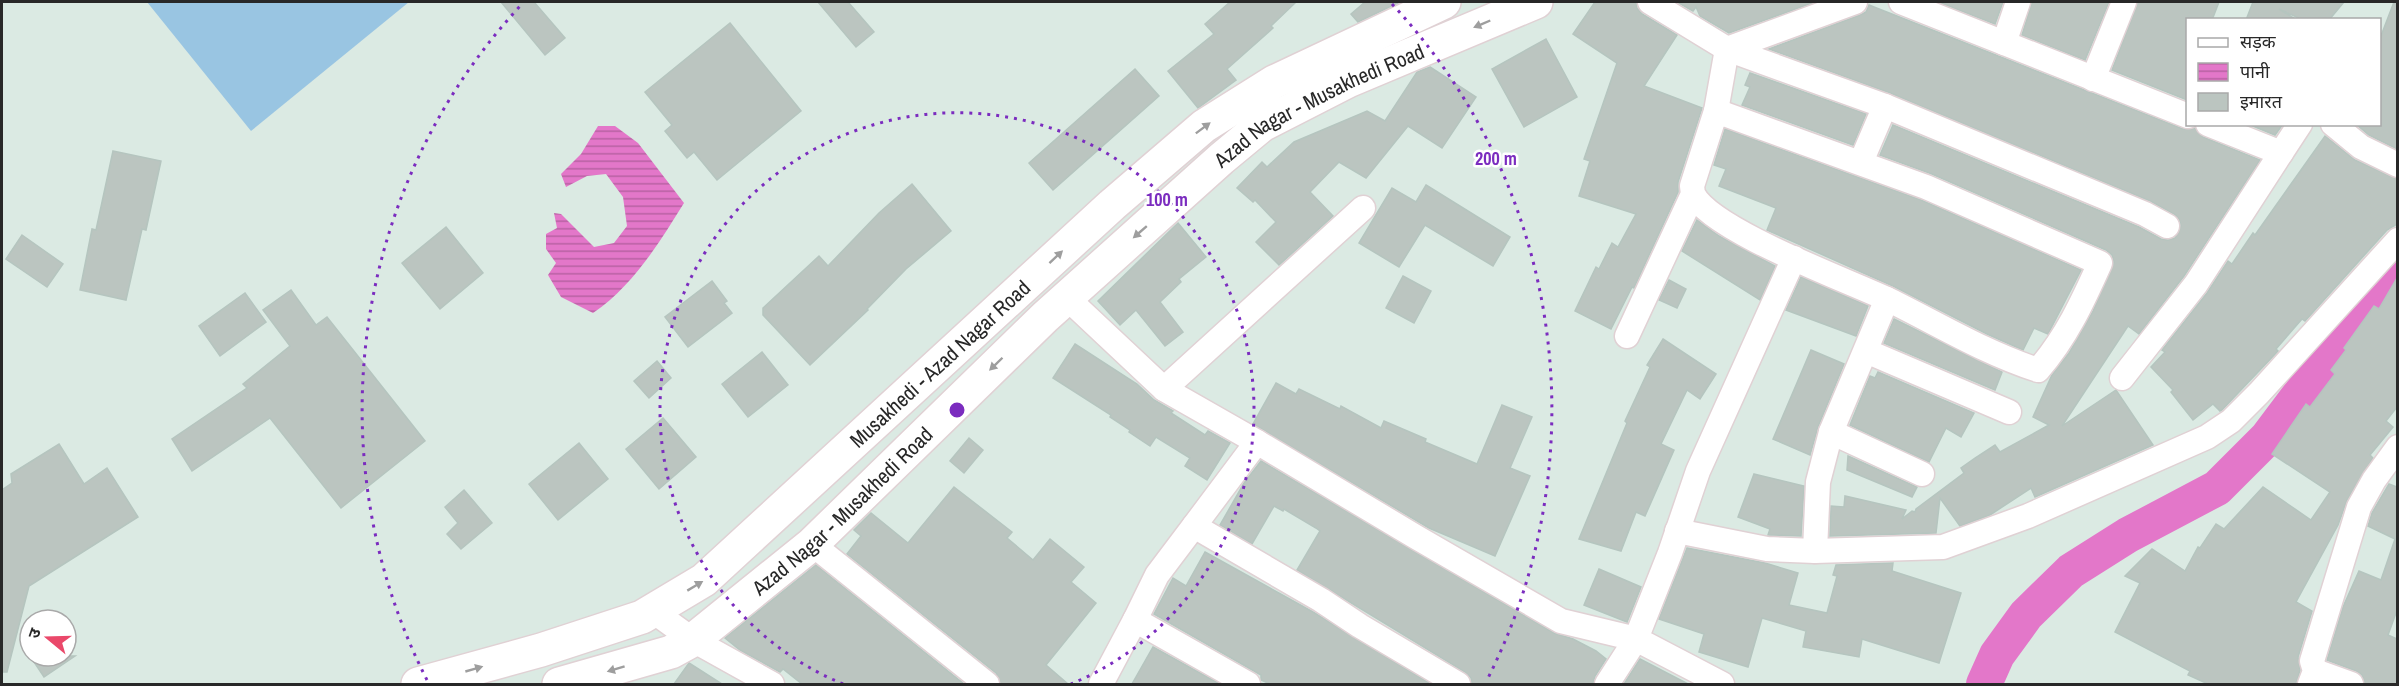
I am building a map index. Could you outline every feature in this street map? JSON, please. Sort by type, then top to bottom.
[{"type":"main road","name":"Musakhedi - Azad Nagar Road","points":[[418,684],[541,650],[642,617],[704,580],[1112,205],[1204,126],[1274,82],[1444,2]]},
{"type":"main road","name":"Azad Nagar - Musakhedi Road","points":[[682,646],[812,544],[1055,307],[1262,125],[1348,81],[1536,2]]},
{"type":"main road","points":[[559,684],[682,646]]},
{"type":"street","points":[[1650,2],[1727,49],[1886,106],[2145,214],[2167,226]]},
{"type":"street","points":[[1727,49],[1855,2]]},
{"type":"street","points":[[1901,2],[2186,116]]},
{"type":"street","points":[[2004,43],[2018,2]]},
{"type":"street","points":[[2093,79],[2124,2]]},
{"type":"street","points":[[1627,336],[1693,195],[1692,186],[1716,111],[1727,49]]},
{"type":"street","points":[[1862,162],[1886,106]]},
{"type":"street","points":[[1693,195],[1704,209],[1739,231],[1887,299],[1966,340],[2038,370],[2071,325],[2100,262],[1997,216],[1862,162],[1716,111]]},
{"type":"street","points":[[2213,126],[2281,153]]},
{"type":"street","points":[[2122,378],[2196,284],[2299,126]]},
{"type":"street","points":[[2335,126],[2361,147],[2397,165]]},
{"type":"street","points":[[1164,389],[1363,208]]},
{"type":"street","points":[[1677,531],[1767,549],[1815,551],[1943,547],[2028,516],[2207,437],[2231,421],[2397,240]]},
{"type":"street","points":[[1607,684],[1636,639],[1698,471],[1794,258]]},
{"type":"street","points":[[1017,294],[1055,307],[1164,389],[1561,621],[1636,639],[1722,684]]},
{"type":"street","points":[[1815,551],[1818,482],[1831,432],[1887,299]]},
{"type":"street","points":[[1866,351],[2009,412]]},
{"type":"street","points":[[1831,432],[1922,474]]},
{"type":"street","points":[[1101,684],[1157,575],[1257,442]]},
{"type":"street","points":[[2351,684],[2312,677],[2312,661],[2359,507],[2397,447]]},
{"type":"street","points":[[1194,526],[1458,684]]},
{"type":"street","points":[[812,544],[987,684]]},
{"type":"street","points":[[653,610],[682,646],[772,684]]},
{"type":"street","points":[[1135,620],[1244,683]]},
{"type":"shaded area","points":[[147,2],[409,2],[251,131]]},
{"type":"water","points":[[598,126],[615,126],[638,143],[684,203],[633,277],[593,313],[561,297],[548,275],[556,263],[546,249],[546,234],[557,228],[554,213],[561,214],[594,247],[614,243],[627,226],[623,197],[606,174],[587,176],[566,187],[561,174],[581,154]]},
{"type":"building","points":[[501,2],[534,2],[565,38],[545,55]]},
{"type":"building","points":[[818,2],[848,2],[874,32],[856,47]]},
{"type":"building","points":[[1230,2],[1296,2],[1271,26],[1273,28],[1227,69],[1236,80],[1198,108],[1168,71],[1214,34],[1205,24]]},
{"type":"building","points":[[1365,2],[1400,2],[1358,22],[1351,14]]},
{"type":"building","points":[[1595,2],[1636,2],[1642,14],[1677,35],[1644,86],[1702,108],[1678,182],[1678,192],[1634,288],[1632,287],[1611,329],[1575,311],[1596,267],[1599,269],[1612,243],[1618,247],[1636,214],[1579,196],[1590,161],[1584,159],[1617,63],[1573,34]]},
{"type":"building","points":[[1677,2],[1815,2],[1729,33],[1700,16],[1696,7],[1693,11]]},
{"type":"building","points":[[1938,2],[2003,2],[1995,24]]},
{"type":"building","points":[[2032,2],[2109,2],[2085,60],[2022,35]]},
{"type":"building","points":[[2138,2],[2219,2],[2213,18],[2186,18],[2186,100],[2112,70]]},
{"type":"building","points":[[2253,2],[2344,2],[2331,18],[2299,18],[2279,9],[2294,18],[2247,18]]},
{"type":"building","points":[[2394,2],[2397,2],[2397,149],[2369,135],[2358,126],[2381,126],[2381,36]]},
{"type":"building","points":[[1869,5],[2183,129],[2195,128],[2203,137],[2260,160],[2184,276],[2139,334],[2128,326],[2062,426],[2116,390],[2153,445],[2035,497],[2031,488],[1990,515],[1960,526],[1940,498],[1936,533],[1830,536],[1831,506],[1844,507],[1845,496],[1906,510],[1902,519],[1912,511],[1915,512],[1964,473],[1961,468],[1995,445],[2000,452],[2049,425],[2033,417],[2052,375],[2069,353],[2093,311],[2114,262],[2112,255],[2106,250],[1932,174],[1880,155],[1893,125],[2139,227],[2161,239],[2175,238],[2181,226],[2174,214],[2150,201],[1890,93],[1769,49],[1860,15],[1866,12]]},
{"type":"building","points":[[730,23],[801,111],[717,180],[694,152],[687,158],[665,131],[672,125],[645,92]]},
{"type":"building","points":[[1546,39],[1577,97],[1524,127],[1492,69]]},
{"type":"building","points":[[1430,67],[1476,97],[1442,148],[1408,126],[1366,178],[1339,162],[1310,192],[1333,216],[1279,265],[1256,242],[1276,222],[1255,200],[1253,202],[1237,188],[1262,162],[1267,167],[1294,142],[1367,111],[1385,121],[1417,72]]},
{"type":"building","points":[[1135,69],[1159,96],[1053,190],[1029,163]]},
{"type":"building","points":[[1750,73],[1866,114],[1853,145],[1742,105],[1750,87],[1745,85]]},
{"type":"building","points":[[2253,126],[2282,126],[2275,135]]},
{"type":"building","points":[[1725,129],[1921,200],[2081,270],[2048,334],[2034,328],[2023,350],[1895,287],[1767,230],[1776,208],[1719,186],[1726,169],[1714,165]]},
{"type":"building","points":[[2325,136],[2355,160],[2397,179],[2397,224],[2387,230],[2305,321],[2302,319],[2276,349],[2278,351],[2222,410],[2220,411],[2213,404],[2193,420],[2171,392],[2173,390],[2151,367],[2165,352],[2162,350],[2207,293],[2228,261],[2232,264],[2253,233],[2255,235]]},
{"type":"building","points":[[113,151],[161,161],[146,230],[142,229],[126,300],[80,290],[92,229],[96,230]]},
{"type":"building","points":[[912,184],[951,231],[906,269],[868,310],[810,365],[763,315],[763,308],[819,256],[828,266],[879,213]]},
{"type":"building","points":[[1426,185],[1510,237],[1493,266],[1425,225],[1399,267],[1359,243],[1392,188],[1416,202]]},
{"type":"building","points":[[1697,220],[1719,236],[1775,266],[1760,300],[1682,251]]},
{"type":"building","points":[[1178,223],[1206,257],[1179,279],[1181,282],[1160,302],[1183,332],[1165,346],[1136,310],[1120,325],[1098,301]]},
{"type":"building","points":[[446,227],[483,273],[440,309],[402,263]]},
{"type":"building","points":[[22,235],[63,264],[47,287],[6,259]]},
{"type":"building","points":[[1403,276],[1431,291],[1414,323],[1386,308]]},
{"type":"building","points":[[1801,277],[1868,306],[1856,336],[1786,310]]},
{"type":"building","points":[[2397,278],[2397,407],[2386,421],[2393,427],[2370,455],[2373,458],[2347,500],[2338,525],[2296,602],[2312,611],[2298,657],[2300,670],[2296,684],[2208,684],[2188,675],[2190,671],[2115,632],[2140,583],[2125,576],[2152,549],[2185,571],[2198,547],[2200,548],[2216,524],[2224,529],[2263,487],[2311,520],[2330,492],[2272,454],[2306,404],[2310,407],[2335,374],[2331,370],[2346,350],[2344,348],[2374,306],[2379,309]]},
{"type":"building","points":[[1669,280],[1686,289],[1677,308],[1659,300]]},
{"type":"building","points":[[712,281],[727,301],[724,303],[732,313],[688,347],[665,317]]},
{"type":"building","points":[[291,290],[316,325],[327,317],[425,441],[341,508],[270,418],[192,471],[172,439],[247,388],[243,384],[290,346],[263,310]]},
{"type":"building","points":[[245,293],[266,322],[220,356],[199,326]]},
{"type":"building","points":[[1894,319],[2002,372],[1995,390],[1884,343]]},
{"type":"building","points":[[1663,339],[1716,374],[1700,399],[1687,390],[1661,444],[1674,450],[1645,516],[1636,512],[1621,551],[1579,539],[1627,423],[1625,421],[1650,367],[1647,365]]},
{"type":"building","points":[[1075,344],[1137,384],[1154,400],[1173,411],[1171,413],[1205,435],[1208,431],[1230,443],[1207,480],[1185,466],[1190,458],[1156,437],[1150,446],[1110,417],[1111,415],[1053,378]]},
{"type":"building","points":[[1811,350],[1844,364],[1818,427],[1810,455],[1773,439]]},
{"type":"building","points":[[762,352],[788,385],[748,417],[722,384]]},
{"type":"building","points":[[657,361],[671,378],[649,398],[634,381]]},
{"type":"building","points":[[1878,372],[1974,413],[1961,437],[1946,428],[1929,462],[1850,425],[1870,376],[1875,378]]},
{"type":"building","points":[[1276,383],[1296,394],[1299,389],[1340,409],[1341,406],[1381,428],[1384,421],[1426,439],[1425,442],[1477,464],[1502,405],[1532,417],[1510,468],[1530,476],[1495,556],[1429,528],[1253,424]]},
{"type":"building","points":[[663,418],[696,457],[659,489],[626,449]]},
{"type":"building","points":[[969,438],[983,450],[964,473],[950,461]]},
{"type":"building","points":[[579,443],[608,479],[558,520],[529,484]]},
{"type":"building","points":[[59,444],[84,484],[107,468],[138,517],[29,586],[23,608],[18,608],[18,629],[7,672],[2,672],[2,490],[12,483],[11,474]]},
{"type":"building","points":[[1848,456],[1917,487],[1912,497],[1847,470]]},
{"type":"building","points":[[1261,461],[1554,633],[1573,639],[1596,651],[1606,659],[1595,676],[1593,684],[1472,684],[1471,678],[1465,672],[1297,570],[1320,531],[1316,528],[1284,509],[1283,511],[1274,506],[1252,544],[1220,525],[1244,483]]},
{"type":"building","points":[[1754,474],[1804,486],[1801,536],[1768,535],[1770,529],[1738,517]]},
{"type":"building","points":[[2389,484],[2397,487],[2397,610],[2388,635],[2397,639],[2397,684],[2365,684],[2362,675],[2356,671],[2327,660],[2343,607],[2359,571],[2381,580],[2395,539],[2368,526],[2372,513]]},
{"type":"building","points":[[954,487],[1012,532],[1007,538],[1033,560],[1050,539],[1084,567],[1071,582],[1096,603],[1046,665],[1068,684],[1001,684],[996,673],[847,554],[861,536],[854,530],[871,513],[908,543]]},
{"type":"building","points":[[464,490],[492,523],[461,549],[447,534],[458,523],[445,507]]},
{"type":"building","points":[[1687,548],[1765,563],[1798,573],[1789,605],[1827,613],[1837,576],[1833,575],[1836,565],[1893,563],[1892,571],[1961,593],[1939,663],[1862,639],[1859,657],[1803,647],[1806,631],[1762,618],[1748,667],[1699,652],[1704,634],[1659,619]]},
{"type":"building","points":[[1205,552],[1313,612],[1431,684],[1270,684],[1261,680],[1261,675],[1154,614],[1173,578],[1186,586]]},
{"type":"building","points":[[816,565],[964,684],[802,684],[783,669],[780,672],[740,650],[725,638]]},
{"type":"building","points":[[1599,569],[1641,587],[1627,622],[1584,605]]},
{"type":"building","points":[[1153,647],[1220,684],[1132,684]]},
{"type":"building","points":[[1640,659],[1688,684],[1624,684]]},
{"type":"building","points":[[689,663],[722,684],[674,684]]},
{"type":"building","points":[[38,668],[57,668],[44,677]]},
{"type":"waterway","points":[[1984,684],[1997,655],[2026,615],[2071,571],[2128,535],[2217,488],[2267,438],[2313,377],[2341,330],[2376,288],[2398,273]]}]
